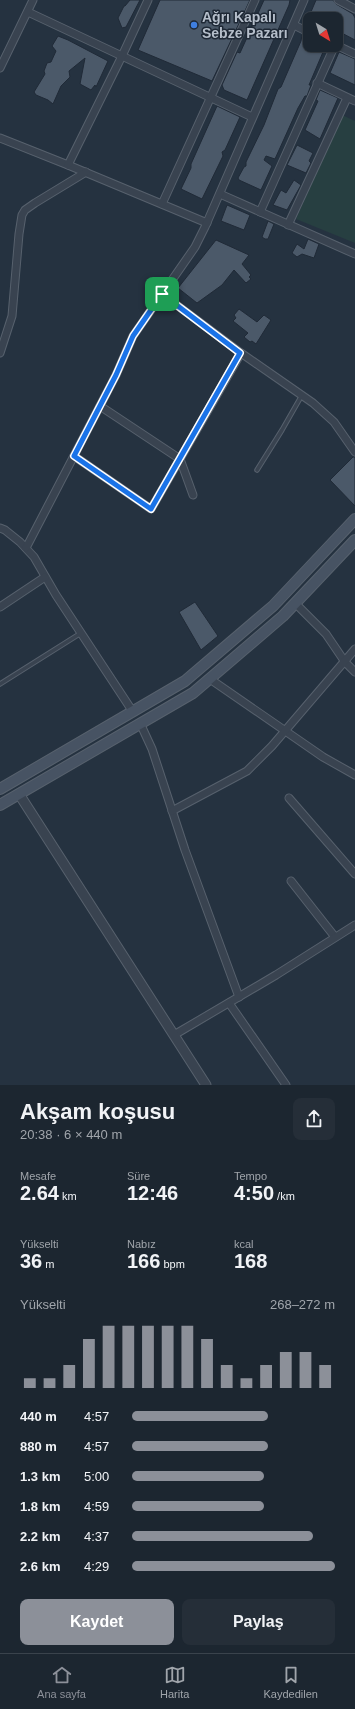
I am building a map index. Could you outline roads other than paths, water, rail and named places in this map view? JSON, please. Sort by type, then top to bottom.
[{"type":"main road","points":[[0,789],[185,681],[273,606],[355,519]]},
{"type":"main road","points":[[0,805],[193,692],[283,616],[355,540]]},
{"type":"street","points":[[0,68],[33,0]]},
{"type":"street","points":[[68,165],[148,0]]},
{"type":"street","points":[[162,204],[255,0]]},
{"type":"street","points":[[26,548],[100,406],[133,336],[195,247],[220,194],[252,117],[304,0]]},
{"type":"street","points":[[338,0],[355,9]]},
{"type":"street","points":[[28,12],[252,117]]},
{"type":"street","points":[[294,25],[303,30]]},
{"type":"street","points":[[343,49],[355,54]]},
{"type":"street","points":[[260,212],[332,52]]},
{"type":"street","points":[[317,83],[355,101]]},
{"type":"street","points":[[288,224],[347,98]]},
{"type":"street","points":[[0,138],[86,172],[207,223]]},
{"type":"street","points":[[0,353],[12,316],[22,215],[25,210],[35,203],[86,172]]},
{"type":"street","points":[[220,194],[355,254]]},
{"type":"street","points":[[162,294],[240,353],[302,394],[324,412],[334,422],[355,452]]},
{"type":"street","points":[[74,456],[151,509],[240,353]]},
{"type":"street","points":[[100,406],[180,459],[193,494]]},
{"type":"street","points":[[0,528],[5,530],[34,557],[45,577],[133,712]]},
{"type":"street","points":[[0,607],[45,577]]},
{"type":"street","points":[[295,603],[326,634],[345,662],[355,672]]},
{"type":"street","points":[[172,811],[247,770],[272,746],[355,650]]},
{"type":"street","points":[[210,679],[284,731],[340,768],[355,775]]},
{"type":"street","points":[[140,723],[152,749],[172,811],[238,997]]},
{"type":"street","points":[[19,794],[206,1085]]},
{"type":"street","points":[[289,798],[355,873]]},
{"type":"street","points":[[291,881],[335,937]]},
{"type":"street","points":[[174,1035],[229,1003],[355,925]]},
{"type":"street","points":[[229,1003],[286,1085]]},
{"type":"lane","points":[[257,470],[302,394]]},
{"type":"lane","points":[[0,684],[81,633]]},
{"type":"place","name":"Ağrı Kapalı Sebze Pazarı","points":[[194,25]]}]
